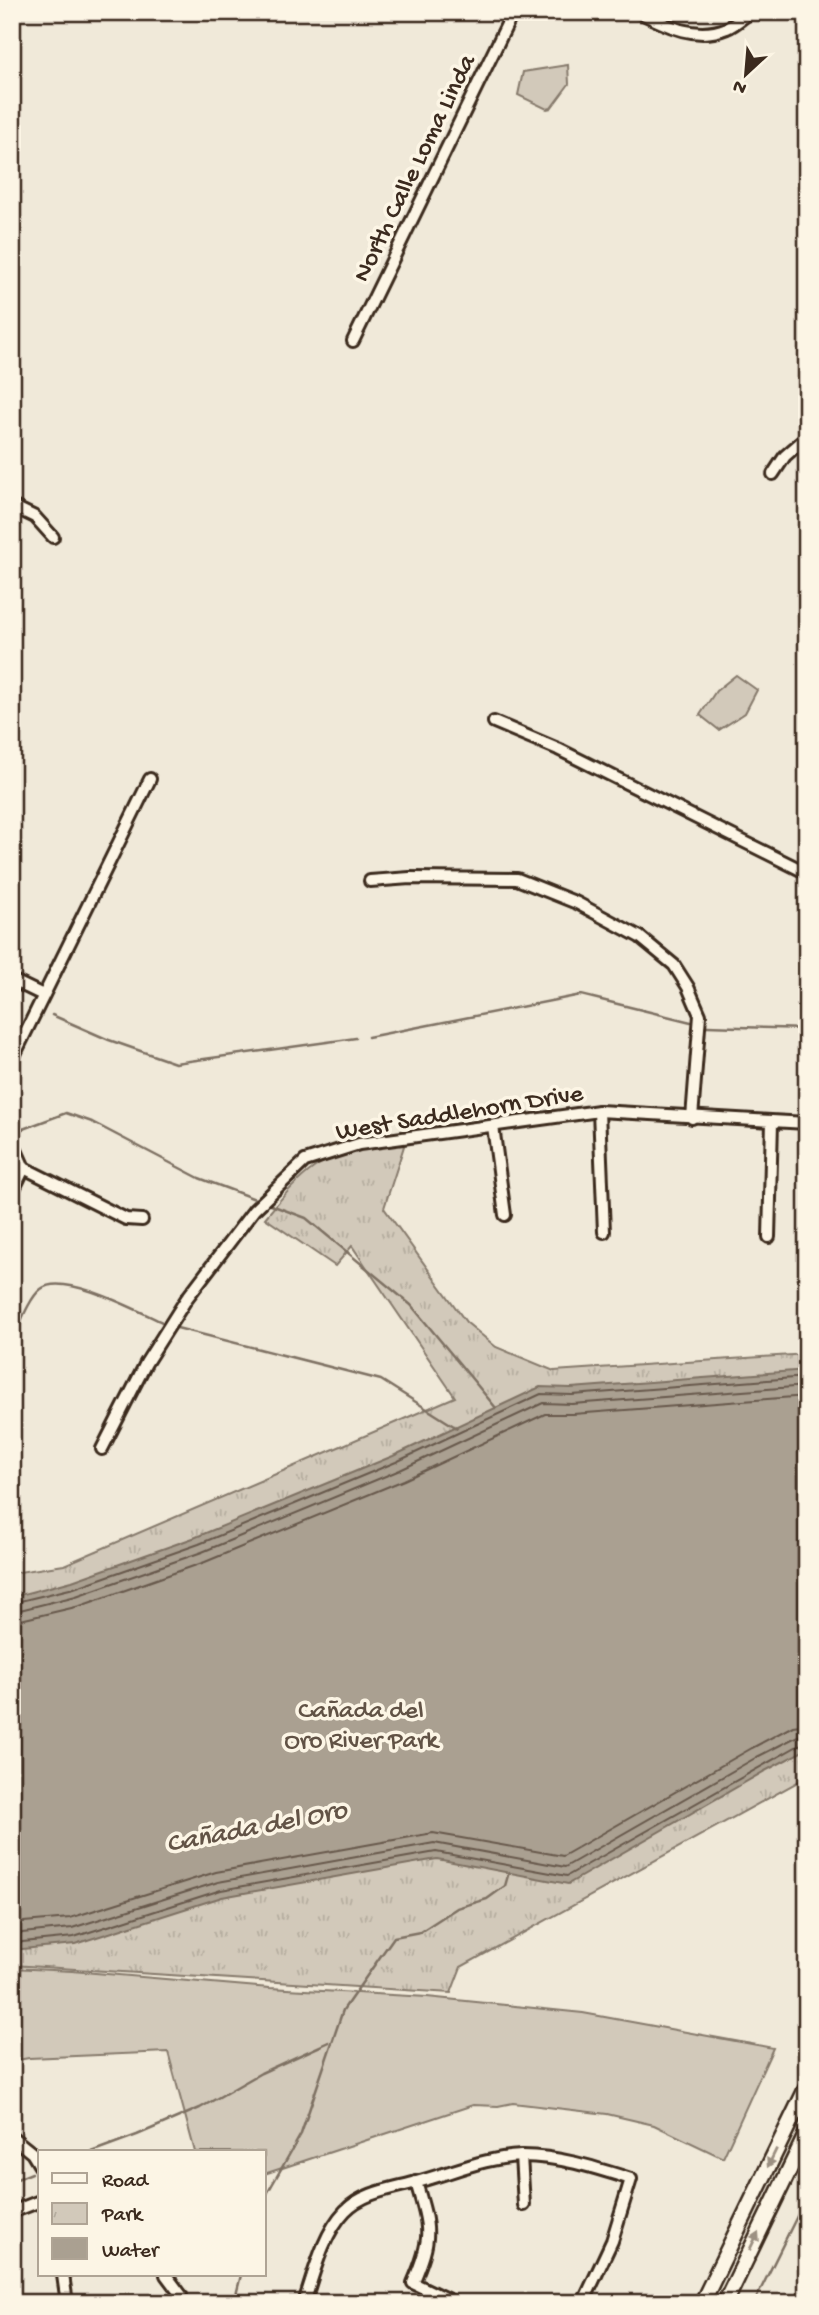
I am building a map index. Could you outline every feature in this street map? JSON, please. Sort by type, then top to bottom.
[{"type":"main road","points":[[702,2303],[807,2087]]},
{"type":"main road","points":[[724,2303],[807,2133]]},
{"type":"street","name":"North Calle Loma Linda","points":[[353,341],[513,12]]},
{"type":"street","points":[[639,12],[668,27],[696,34],[728,28],[750,12]]},
{"type":"street","points":[[773,474],[785,456],[807,437]]},
{"type":"street","points":[[12,506],[35,517],[54,537]]},
{"type":"street","points":[[494,722],[558,749],[807,873]]},
{"type":"street","points":[[12,1060],[150,779]]},
{"type":"street","points":[[370,881],[410,878],[517,879],[577,903],[640,937],[674,965],[688,987],[699,1014],[692,1118]]},
{"type":"street","points":[[12,979],[43,995]]},
{"type":"street","points":[[599,1111],[604,1232]]},
{"type":"street","name":"West Saddlehorn Drive","points":[[102,1449],[146,1363],[187,1298],[254,1210],[305,1161],[359,1144],[599,1111],[807,1123]]},
{"type":"street","points":[[769,1237],[772,1122]]},
{"type":"street","points":[[493,1126],[505,1214]]},
{"type":"street","points":[[12,1141],[24,1168],[125,1219],[142,1220]]},
{"type":"street","points":[[12,1193],[24,1168]]},
{"type":"street","points":[[12,2137],[32,2153],[38,2163]]},
{"type":"street","points":[[521,2156],[524,2205]]},
{"type":"street","points":[[304,2303],[326,2242],[344,2211],[373,2194],[491,2160],[521,2156],[567,2161],[631,2179],[612,2241],[583,2303]]},
{"type":"street","points":[[416,2182],[428,2231],[425,2256],[413,2283],[454,2303]]},
{"type":"street","points":[[12,2211],[38,2202]]},
{"type":"street","points":[[63,2276],[67,2303]]},
{"type":"street","points":[[167,2276],[181,2295]]},
{"type":"green space","points":[[568,65],[569,84],[551,108],[547,109],[518,95],[523,72]]},
{"type":"green space","points":[[736,675],[757,690],[745,713],[719,730],[700,715],[716,691]]},
{"type":"green space","name":"Cañada del Oro River Park","points":[[405,1143],[384,1208],[466,1322],[496,1347],[554,1371],[807,1354],[807,1777],[461,1967],[451,1993],[12,1965],[12,1573],[64,1565],[455,1397],[352,1246],[335,1266],[265,1218],[301,1178],[324,1162],[358,1151]]},
{"type":"green space","points":[[12,1968],[427,1997],[583,2013],[773,2048],[723,2158],[654,2125],[607,2114],[513,2103],[498,2106],[473,2105],[266,2173],[266,2150],[194,2150],[168,2052],[12,2061]]},
{"type":"water","name":"Cañada del Oro River Park","points":[[807,1370],[807,1749],[568,1884],[437,1859],[222,1897],[75,1944],[12,1950],[12,1597],[72,1581],[196,1537],[393,1456],[540,1387],[571,1388]]},
{"type":"waterway","points":[[368,1037],[581,995],[691,1022]]},
{"type":"waterway","points":[[52,1015],[109,1040],[175,1063],[356,1038]]},
{"type":"waterway","points":[[707,1026],[807,1029]]},
{"type":"waterway","points":[[12,1135],[66,1113],[92,1122],[199,1178],[255,1199]]},
{"type":"waterway","points":[[271,1205],[306,1218],[411,1305],[496,1408]]},
{"type":"waterway","points":[[12,1341],[32,1299],[41,1289],[52,1285],[66,1285],[101,1295],[162,1322]]},
{"type":"waterway","points":[[177,1328],[381,1380],[457,1428]]},
{"type":"waterway","points":[[266,2195],[301,2134],[343,2010],[394,1937],[420,1932],[457,1908],[487,1899],[505,1886],[509,1872]]},
{"type":"waterway","points":[[96,2150],[200,2108],[261,2073],[329,2042]]},
{"type":"waterway","points":[[12,2181],[32,2173]]},
{"type":"waterway","points":[[754,2303],[807,2196]]},
{"type":"waterway","points":[[234,2303],[241,2276]]},
{"type":"water label","name":"Cañada del Oro","points":[[256,1824]]}]
